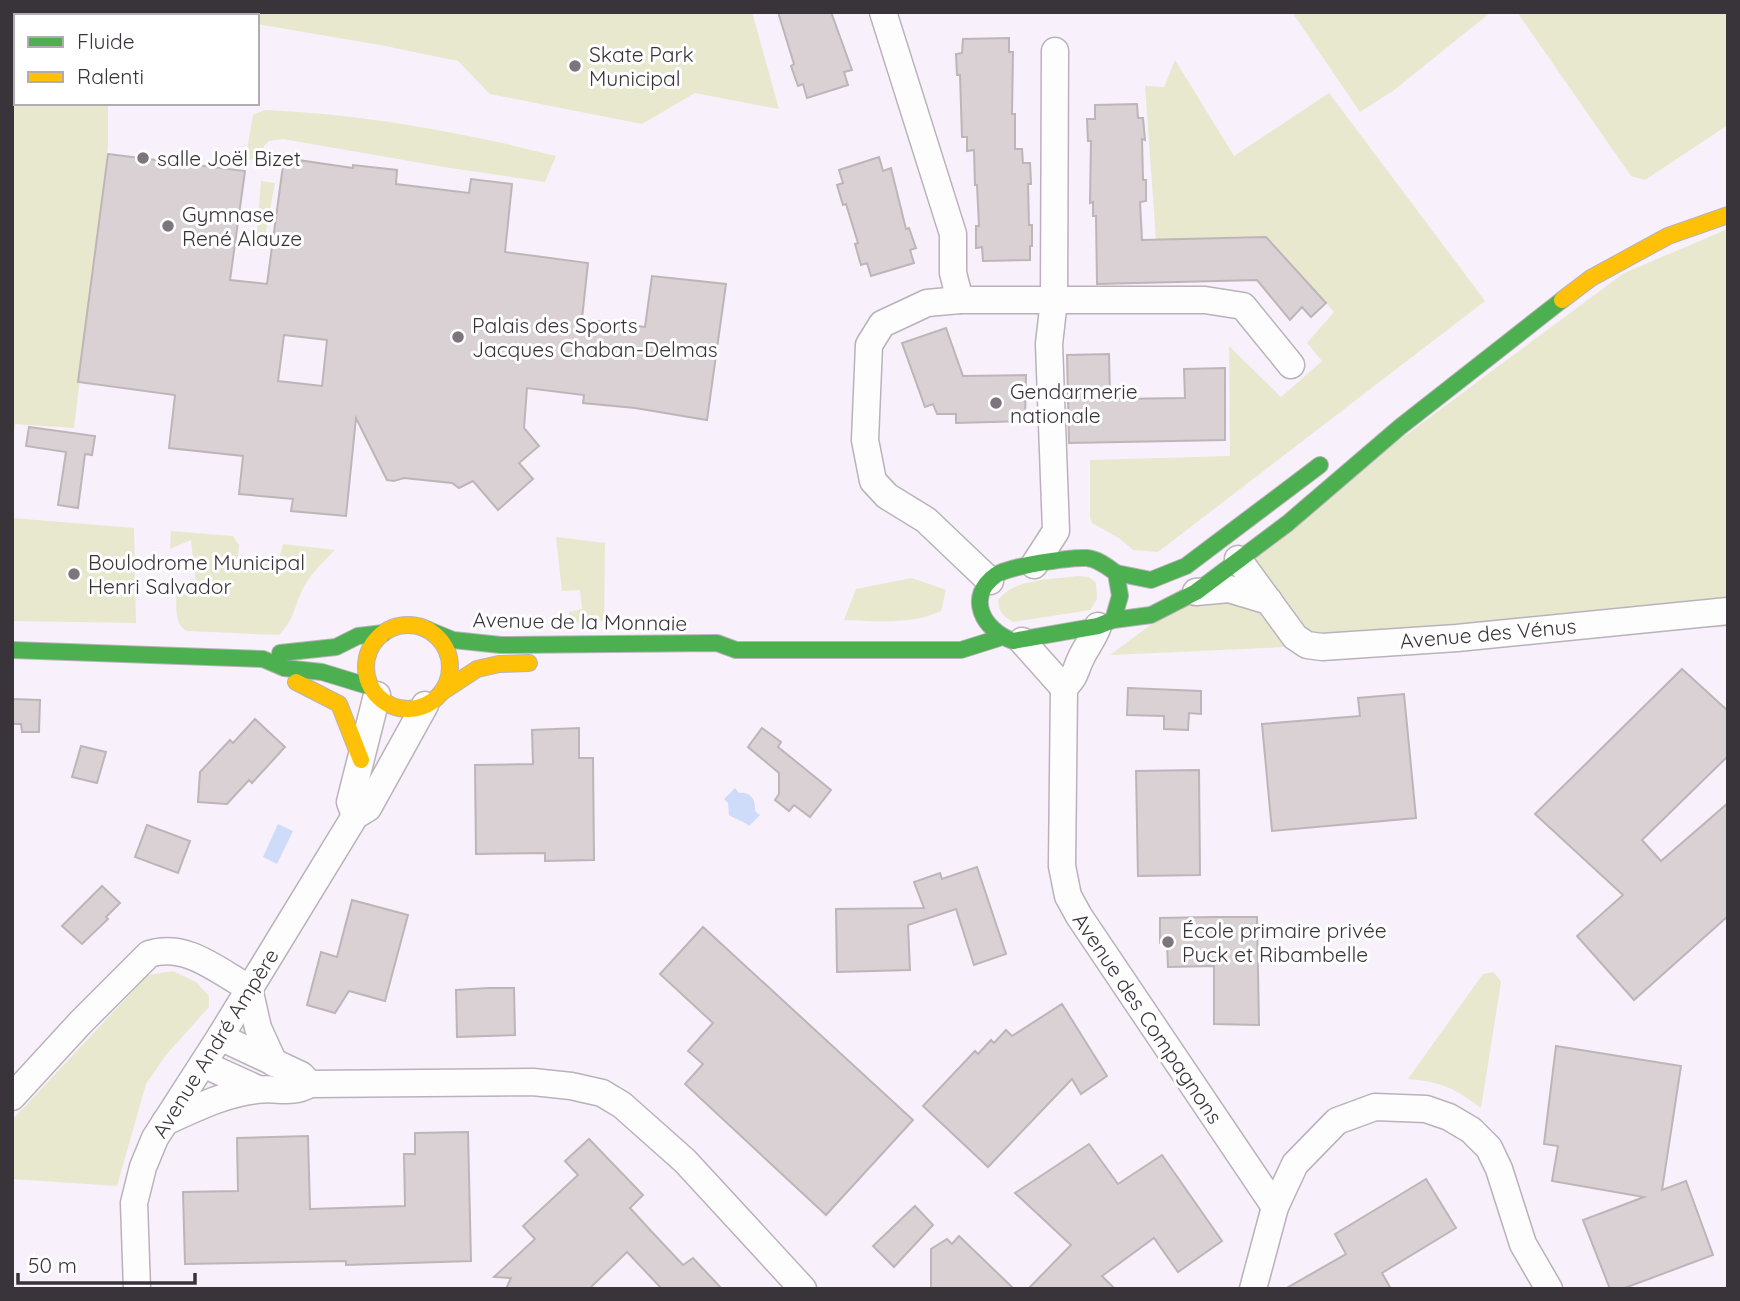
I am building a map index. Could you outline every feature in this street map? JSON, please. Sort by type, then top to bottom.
[{"type":"street","points":[[883,12],[953,234],[953,273],[960,300]]},
{"type":"street","points":[[1034,565],[1056,531],[1049,344],[1054,300],[1055,51]]},
{"type":"street","points":[[1056,531],[1088,558],[1104,564],[1116,573],[1151,580],[1279,530],[1533,314],[1635,252],[1668,236],[1728,215]]},
{"type":"street","points":[[990,581],[926,520],[887,496],[873,481],[866,440],[869,345],[882,324],[927,303],[960,300],[1205,300],[1243,306],[1291,365]]},
{"type":"street","points":[[1231,549],[1336,452]]},
{"type":"street","points":[[1196,592],[1229,589],[1269,601],[1267,575],[1279,530]]},
{"type":"street","name":"Avenue de la Monnaie","points":[[426,629],[453,640],[501,645],[717,643],[736,650],[967,650],[1151,615],[1196,592],[1231,549]]},
{"type":"street","name":"Avenue des Vénus","points":[[1231,549],[1296,637],[1307,645],[1322,647],[1457,638],[1728,611]]},
{"type":"street","points":[[1064,688],[1010,640],[988,629],[977,618],[990,581],[1005,570],[1088,558]]},
{"type":"street","points":[[1106,623],[1119,607],[1121,591],[1116,573]]},
{"type":"street","name":"Avenue des Compagnons","points":[[1106,623],[1081,658],[1078,672],[1064,688],[1062,866],[1068,896],[1275,1207]]},
{"type":"street","points":[[12,650],[263,659],[284,652],[336,647],[358,636],[384,633],[397,626],[412,625],[426,629],[444,646],[449,657],[448,681],[433,699],[412,709],[400,708],[387,703],[374,691],[322,672],[284,668],[263,659]]},
{"type":"street","points":[[355,816],[350,802],[374,691],[367,675],[369,652],[384,633]]},
{"type":"street","points":[[933,650],[958,634]]},
{"type":"street","name":"Avenue de la Monnaie","points":[[714,660],[724,660],[736,650]]},
{"type":"street","name":"Avenue de la Monnaie","points":[[433,699],[477,669],[499,664],[539,663]]},
{"type":"street","points":[[284,668],[298,684],[339,704],[360,760]]},
{"type":"street","name":"Avenue André Ampère","points":[[137,1289],[134,1203],[143,1167],[155,1138],[355,816],[368,808],[433,699]]},
{"type":"street","points":[[12,1097],[149,954],[161,950],[176,950],[193,955],[249,988],[258,1028],[274,1063]]},
{"type":"street","points":[[220,1037],[301,1075],[310,1084]]},
{"type":"street","points":[[203,1064],[258,1089]]},
{"type":"street","points":[[165,1122],[218,1099],[258,1089],[298,1091],[310,1084],[533,1082],[602,1093],[622,1105],[685,1161],[803,1289]]},
{"type":"street","points":[[1253,1289],[1275,1207],[1295,1164],[1337,1121],[1375,1107],[1426,1109],[1449,1117],[1471,1130],[1489,1148],[1499,1169],[1523,1244],[1549,1289]]},
{"type":"green space","points":[[12,12],[752,12],[779,109],[695,93],[642,124],[490,94],[458,61],[259,24],[259,14],[14,14],[14,105],[108,105],[108,146],[74,428],[15,424],[12,442]]},
{"type":"green space","points":[[1292,12],[1491,12],[1394,90],[1360,112]]},
{"type":"green space","points":[[1517,12],[1728,12],[1728,125],[1645,180],[1631,176]]},
{"type":"green space","points":[[1175,60],[1234,156],[1329,93],[1485,301],[1158,552],[1133,550],[1119,538],[1092,523],[1090,460],[1230,456],[1229,346],[1281,397],[1322,361],[1307,343],[1334,312],[1266,237],[1156,240],[1145,86],[1164,87]]},
{"type":"green space","points":[[265,110],[412,125],[556,156],[545,182],[283,139],[269,141],[264,146],[263,156],[245,161],[253,115]]},
{"type":"green space","points":[[261,181],[275,183],[263,246],[259,248],[256,244]]},
{"type":"green space","points":[[1728,229],[1728,627],[1110,655],[1624,273]]},
{"type":"green space","name":"Boulodrome Municipal Henri Salvador","points":[[12,518],[134,528],[136,623],[12,621]]},
{"type":"green space","points":[[171,531],[233,536],[239,545],[238,557],[279,559],[283,544],[335,550],[308,580],[289,623],[279,635],[187,631],[178,620],[176,594],[196,584],[191,540],[170,549]]},
{"type":"green space","points":[[556,537],[605,543],[604,621],[570,623],[569,612],[582,609],[580,590],[562,591]]},
{"type":"green space","points":[[1089,577],[1096,583],[1097,599],[1090,610],[1013,622],[1001,611],[998,600],[1014,588],[1034,581]]},
{"type":"green space","points":[[912,578],[946,590],[941,611],[906,620],[844,620],[856,589]]},
{"type":"green space","points":[[173,971],[196,982],[209,996],[209,1007],[166,1055],[146,1084],[117,1186],[12,1179],[12,1120],[148,975]]},
{"type":"green space","points":[[1494,972],[1501,982],[1481,1108],[1447,1087],[1408,1079],[1483,974]]},
{"type":"water","points":[[735,788],[739,793],[747,793],[752,797],[755,811],[760,815],[749,826],[729,815],[728,803],[724,799]]},
{"type":"water","points":[[278,824],[293,831],[277,864],[263,857]]},
{"type":"building","points":[[778,12],[831,12],[852,70],[844,72],[848,85],[807,98],[803,84],[798,86],[791,66],[794,64]]},
{"type":"building","points":[[1009,38],[1009,52],[1013,52],[1012,114],[1015,114],[1015,149],[1022,149],[1023,163],[1030,163],[1031,184],[1028,184],[1032,246],[1030,260],[983,261],[982,247],[976,248],[976,226],[979,226],[974,150],[967,151],[967,137],[962,137],[960,75],[957,75],[956,54],[962,53],[963,39]]},
{"type":"building","points":[[1137,104],[1138,118],[1143,118],[1145,140],[1142,139],[1146,201],[1140,202],[1142,240],[1266,237],[1326,303],[1311,317],[1302,307],[1290,320],[1257,280],[1097,284],[1096,216],[1093,216],[1093,202],[1090,203],[1091,141],[1088,141],[1087,119],[1095,119],[1095,105]]},
{"type":"building","name":"Palais des Sports Jacques Chaban-Delmas","points":[[108,154],[245,171],[230,280],[267,284],[284,158],[353,168],[353,165],[397,170],[396,184],[469,193],[471,179],[512,184],[505,252],[588,263],[582,319],[645,327],[652,276],[726,284],[707,420],[635,408],[583,403],[584,395],[527,388],[524,428],[539,446],[519,463],[533,479],[498,510],[473,481],[459,488],[452,483],[404,478],[387,480],[356,418],[346,516],[291,511],[293,499],[239,494],[243,456],[169,448],[175,395],[78,382]],"holes":[[[284,335],[327,340],[322,386],[278,381]]]},
{"type":"building","points":[[879,157],[883,171],[891,168],[906,229],[909,228],[916,248],[910,250],[914,263],[871,276],[867,263],[861,265],[855,244],[858,243],[837,185],[843,183],[839,170]]},
{"type":"building","points":[[946,328],[963,376],[1026,375],[1025,421],[956,423],[956,414],[937,414],[933,404],[925,407],[902,343]]},
{"type":"building","points":[[1109,354],[1110,399],[1185,398],[1184,369],[1225,368],[1225,440],[1069,443],[1067,355]]},
{"type":"building","points":[[29,427],[95,436],[92,455],[85,454],[78,508],[58,505],[66,452],[26,446]]},
{"type":"building","points":[[1682,669],[1728,711],[1728,756],[1642,840],[1661,861],[1728,803],[1728,916],[1634,1000],[1577,936],[1623,895],[1535,814]]},
{"type":"building","points":[[1128,688],[1201,691],[1201,714],[1189,713],[1188,730],[1164,729],[1164,716],[1127,715]]},
{"type":"building","points":[[1404,694],[1416,818],[1272,831],[1262,724],[1360,716],[1358,698]]},
{"type":"building","points":[[12,699],[40,700],[39,732],[22,732],[21,724],[12,724]]},
{"type":"building","points":[[255,719],[285,747],[252,783],[249,780],[227,804],[198,802],[200,772],[230,740],[233,743]]},
{"type":"building","points":[[579,728],[579,758],[593,758],[594,860],[545,861],[545,853],[476,854],[475,765],[533,764],[532,730]]},
{"type":"building","points":[[762,728],[781,742],[778,747],[831,790],[810,817],[794,805],[789,811],[775,800],[779,794],[779,773],[748,747]]},
{"type":"building","points":[[81,746],[106,752],[97,783],[72,777]]},
{"type":"building","points":[[1199,770],[1200,875],[1138,876],[1136,771]]},
{"type":"building","points":[[147,825],[190,841],[178,873],[135,857]]},
{"type":"building","points":[[977,867],[1006,954],[974,965],[956,909],[908,925],[910,970],[837,972],[836,909],[924,908],[914,882],[940,873],[942,879]]},
{"type":"building","points":[[102,886],[120,903],[82,944],[62,926]]},
{"type":"building","points":[[352,900],[408,915],[385,1001],[349,991],[335,1013],[307,1005],[321,952],[337,957]]},
{"type":"building","points":[[1257,917],[1259,1025],[1214,1024],[1214,966],[1168,967],[1167,944],[1160,943],[1160,918]]},
{"type":"building","points":[[703,927],[913,1120],[826,1215],[685,1084],[703,1064],[688,1051],[713,1023],[660,974]]},
{"type":"building","points":[[514,988],[515,1035],[457,1037],[456,990]]},
{"type":"building","points":[[1062,1004],[1107,1076],[1081,1094],[1072,1079],[988,1167],[923,1106],[975,1051],[978,1054],[991,1040],[994,1043],[1006,1030],[1012,1036]]},
{"type":"building","points":[[1556,1046],[1681,1066],[1662,1190],[1686,1181],[1713,1255],[1622,1289],[1610,1289],[1583,1220],[1644,1197],[1552,1181],[1558,1146],[1544,1144]]},
{"type":"building","points":[[468,1132],[471,1261],[346,1265],[346,1261],[185,1264],[183,1192],[238,1191],[237,1138],[308,1136],[310,1209],[405,1206],[404,1154],[415,1154],[415,1133]]},
{"type":"building","points":[[589,1139],[643,1195],[630,1208],[683,1265],[693,1258],[722,1289],[662,1289],[627,1252],[589,1289],[506,1289],[511,1278],[494,1277],[535,1239],[523,1226],[578,1175],[565,1161]]},
{"type":"building","points":[[1089,1144],[1118,1184],[1162,1155],[1222,1241],[1178,1272],[1154,1238],[1102,1276],[1115,1289],[1028,1289],[1071,1245],[1015,1193]]},
{"type":"building","points":[[1426,1179],[1456,1228],[1382,1273],[1391,1289],[1285,1289],[1346,1254],[1335,1234]]},
{"type":"building","points":[[915,1206],[933,1225],[894,1267],[873,1246]]},
{"type":"building","points":[[959,1236],[1014,1289],[931,1289],[931,1249],[947,1239],[952,1244]]},
{"type":"traffic: fast","points":[[1113,620],[1120,596],[1116,573],[1091,559],[1026,565],[1003,572],[996,575],[981,593],[980,603],[986,621],[1002,636],[1013,641],[1098,626],[1113,620],[1151,615],[1196,592],[1288,523],[1400,427],[1562,300]]},
{"type":"traffic: fast","points":[[1116,573],[1151,580],[1186,566],[1320,465]]},
{"type":"traffic: fast","points":[[426,629],[453,640],[501,645],[717,643],[736,650],[961,650],[999,638]]},
{"type":"traffic: fast","points":[[280,653],[336,647],[358,636],[384,633]]},
{"type":"traffic: fast","points":[[12,650],[263,659],[284,668],[322,672],[371,687]]},
{"type":"traffic: slow","points":[[1562,300],[1591,278],[1668,236],[1728,215]]},
{"type":"traffic: slow","points":[[408,625],[431,632],[443,644],[450,667],[443,690],[431,702],[408,709],[385,702],[373,690],[366,667],[373,644],[385,632],[408,625]]},
{"type":"traffic: slow","points":[[442,692],[477,669],[499,664],[529,663]]},
{"type":"traffic: slow","points":[[296,682],[339,704],[361,760]]},
{"type":"place","name":"Skate Park Municipal","points":[[575,66]]},
{"type":"place","name":"salle Joël Bizet","points":[[143,158]]},
{"type":"place","name":"Gymnase René Alauze","points":[[168,226]]},
{"type":"place","name":"Palais des Sports Jacques Chaban-Delmas","points":[[458,337]]},
{"type":"place","name":"Gendarmerie nationale","points":[[996,403]]},
{"type":"place","name":"Boulodrome Municipal Henri Salvador","points":[[74,574]]},
{"type":"place","name":"École primaire privée Puck et Ribambelle","points":[[1168,942]]}]
